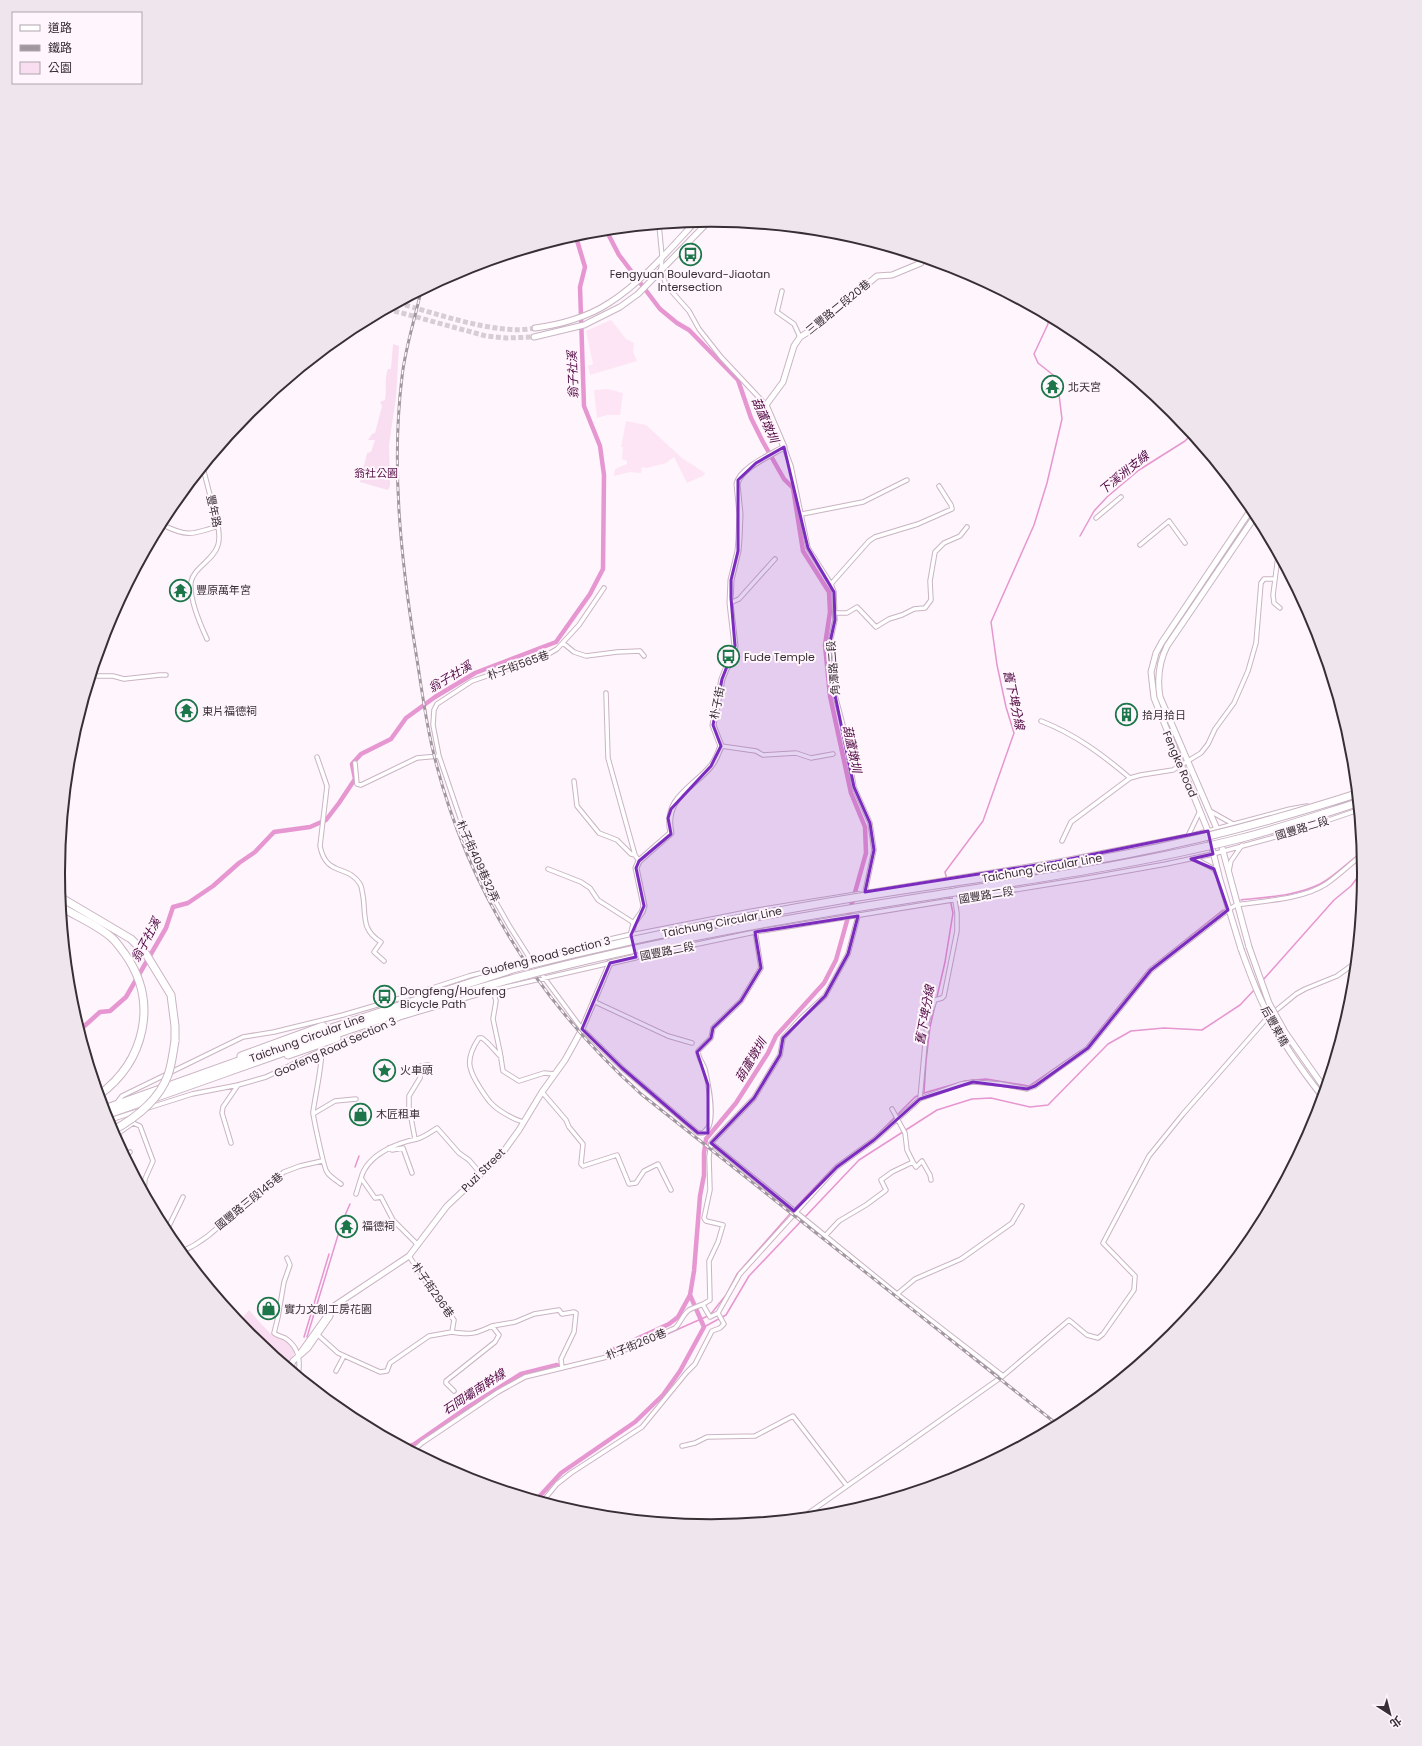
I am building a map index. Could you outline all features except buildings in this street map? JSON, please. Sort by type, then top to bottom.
[{"type":"highway","name":"Taichung Circular Line","points":[[109,1107],[325,1030],[516,968],[660,934],[831,902],[1077,863],[1194,840],[1304,811],[1352,794]]},
{"type":"highway","name":"Taichung Circular Line","points":[[111,1113],[409,1009],[540,972],[617,953],[775,921],[1104,868],[1241,838],[1353,804]]},
{"type":"highway","points":[[66,900],[131,939],[146,954],[171,994],[174,1012],[175,1041],[168,1074],[156,1095],[146,1106],[132,1119],[117,1127]]},
{"type":"highway","points":[[66,910],[112,938],[134,969],[141,992],[144,1014],[142,1033],[138,1047],[122,1073],[103,1091]]},
{"type":"highway","points":[[115,1104],[305,1032],[371,1011],[439,992]]},
{"type":"highway","points":[[111,1113],[322,1044],[409,1009]]},
{"type":"street","points":[[534,337],[584,324],[620,307],[652,280],[703,227]]},
{"type":"street","points":[[534,328],[585,315],[610,303],[646,273],[690,228]]},
{"type":"street","points":[[659,229],[662,256],[661,270],[666,285],[690,311],[699,329],[721,357],[766,405]]},
{"type":"street","name":"三豐路二段20巷","points":[[766,405],[783,382],[794,346],[800,337],[813,329],[826,316],[844,304],[877,276],[892,275],[921,262]]},
{"type":"street","points":[[782,291],[777,312],[794,324],[800,337]]},
{"type":"street","name":"角潭路二段","points":[[766,405],[791,466],[810,551],[831,584],[835,597],[836,613],[829,643],[835,695],[844,729],[854,787],[870,822],[874,850],[865,892]]},
{"type":"street","name":"朴子街","points":[[721,746],[713,725],[722,680],[734,654],[734,634],[730,613],[730,603],[731,580],[738,551],[740,514],[737,484],[738,480],[744,473],[767,456],[784,447]]},
{"type":"street","name":"豐年路","points":[[204,472],[218,526],[218,546],[214,553],[194,575],[191,582],[191,590],[198,617],[207,639]]},
{"type":"street","points":[[802,514],[863,502],[906,480]]},
{"type":"street","points":[[831,584],[869,541],[875,537],[918,524],[952,509],[939,486]]},
{"type":"street","points":[[1096,518],[1122,497]]},
{"type":"street","name":"Fengke Road","points":[[1241,949],[1228,910],[1208,831],[1154,698],[1151,679],[1154,660],[1162,642],[1248,514]]},
{"type":"street","points":[[1140,545],[1170,521],[1185,542]]},
{"type":"street","name":"Fengke Road","points":[[1249,947],[1236,905],[1224,850],[1217,829],[1160,697],[1158,679],[1161,661],[1167,646],[1252,521]]},
{"type":"street","points":[[166,526],[187,534],[195,534],[218,526]]},
{"type":"street","points":[[836,613],[847,613],[857,607],[876,627],[889,619],[914,609],[925,608],[932,600],[930,581],[935,552],[944,543],[962,535],[967,526]]},
{"type":"street","points":[[730,603],[739,599],[775,559]]},
{"type":"street","points":[[1277,563],[1273,595],[1274,603],[1280,608]]},
{"type":"street","points":[[1062,841],[1071,822],[1130,778],[1173,770],[1201,753],[1215,729],[1234,703],[1248,671],[1254,653],[1261,583],[1264,579],[1275,579]]},
{"type":"street","name":"朴子街565巷","points":[[439,756],[433,725],[434,710],[439,702],[472,680],[545,656],[554,651],[579,625],[604,588]]},
{"type":"street","points":[[563,643],[571,651],[583,656],[640,651],[644,656]]},
{"type":"street","points":[[96,676],[113,676],[124,679],[166,675]]},
{"type":"street","points":[[606,693],[608,758],[635,855],[639,861]]},
{"type":"street","points":[[1041,721],[1056,727],[1081,741],[1108,759],[1130,778]]},
{"type":"street","points":[[636,957],[631,935],[634,923],[642,912],[644,906],[636,868],[639,861],[671,833],[668,818],[671,808],[711,766],[721,746],[756,751],[763,755],[796,753],[811,758],[833,754]]},
{"type":"street","points":[[355,763],[357,784],[361,785],[417,758],[439,756]]},
{"type":"street","name":"朴子街409巷32弄","points":[[439,756],[470,847],[489,890],[510,928],[542,978],[582,1029],[622,1068],[698,1132],[703,1133],[709,1126],[710,1114],[708,1085],[704,1067],[698,1055],[698,1051],[711,1038],[713,1028],[741,1001],[760,968],[755,932]]},
{"type":"street","points":[[317,757],[327,786],[320,846],[321,854],[324,861],[334,868],[350,875],[361,885],[367,929],[373,937],[381,942],[374,952],[384,961]]},
{"type":"street","points":[[574,781],[577,806],[594,828],[603,835],[618,840],[631,854],[635,855]]},
{"type":"street","name":"國豐路二段","points":[[631,935],[752,911],[1048,863],[1188,836],[1352,793]]},
{"type":"street","points":[[1211,841],[1304,816],[1352,800]]},
{"type":"street","points":[[1188,836],[1200,811]]},
{"type":"street","points":[[1210,811],[1234,824]]},
{"type":"street","name":"國豐路二段","points":[[610,963],[755,932],[1088,878],[1194,858],[1297,830],[1354,811]]},
{"type":"street","points":[[1229,874],[1230,861],[1243,845]]},
{"type":"street","points":[[1194,858],[1214,869],[1220,880]]},
{"type":"street","points":[[858,916],[848,954],[825,996],[800,1019],[783,1038],[780,1054],[754,1098],[711,1143],[709,1157],[710,1190],[704,1218],[706,1221],[723,1225],[710,1261],[710,1300],[703,1305],[710,1317],[718,1313],[740,1274],[793,1210],[823,1184],[837,1167],[874,1140],[920,1099],[961,1084],[973,1082],[1001,1084],[1027,1089],[1036,1086],[1092,1045],[1151,970],[1228,910],[1236,905],[1300,894],[1318,888],[1327,883],[1357,859]]},
{"type":"street","points":[[548,869],[581,882],[590,888],[598,900],[634,923]]},
{"type":"street","points":[[920,1099],[927,1022],[935,1000],[944,996],[957,931],[956,900],[951,879]]},
{"type":"street","points":[[752,911],[755,932]]},
{"type":"street","name":"Guofeng Road Section 3","points":[[109,1107],[115,1104],[122,1096],[243,1037],[274,1032],[343,1015],[469,976],[631,935]]},
{"type":"street","points":[[605,941],[610,963]]},
{"type":"street","name":"后豐東橋","points":[[1249,947],[1269,1003],[1284,1032],[1322,1084]]},
{"type":"street","name":"后豐東橋","points":[[1241,949],[1264,1006],[1282,1040],[1319,1092]]},
{"type":"street","name":"Puzi Street","points":[[299,1355],[327,1314],[339,1302],[409,1256],[447,1206],[501,1155],[555,1074],[582,1029],[610,963]]},
{"type":"street","name":"Goofeng Road Section 3","points":[[114,1119],[192,1094],[238,1085],[266,1077],[322,1050],[402,1017],[493,990],[610,963]]},
{"type":"street","points":[[813,1510],[1003,1376],[1069,1320],[1087,1335],[1098,1338],[1103,1334],[1134,1290],[1135,1276],[1103,1243],[1149,1156],[1183,1114],[1268,1017],[1296,994],[1337,976],[1350,967]]},
{"type":"street","points":[[493,990],[496,1001],[492,1019],[503,1071],[519,1081],[544,1073],[555,1074]]},
{"type":"street","points":[[593,1001],[668,1036],[692,1042]]},
{"type":"street","points":[[501,1057],[485,1040],[479,1038],[472,1051],[470,1062],[471,1070],[490,1102],[516,1121],[524,1122]]},
{"type":"street","points":[[322,1050],[321,1074],[313,1114],[319,1137],[322,1161],[326,1171],[341,1184]]},
{"type":"street","points":[[415,1139],[409,1107],[409,1096],[420,1078],[421,1066],[428,1065]]},
{"type":"street","points":[[231,1142],[222,1113],[223,1107],[238,1085]]},
{"type":"street","points":[[542,1092],[566,1120],[569,1128],[583,1144],[581,1164],[583,1166],[617,1155],[629,1184],[636,1183],[644,1172],[658,1164],[671,1190]]},
{"type":"street","points":[[313,1114],[335,1101],[356,1099]]},
{"type":"street","points":[[892,1109],[907,1137],[907,1150],[913,1162],[916,1167],[922,1161],[931,1180]]},
{"type":"street","points":[[127,1114],[133,1123],[140,1126],[153,1161],[145,1183]]},
{"type":"street","points":[[120,1133],[133,1123]]},
{"type":"street","points":[[356,1194],[365,1167],[388,1148],[409,1139],[415,1139],[437,1128],[459,1153],[469,1160],[481,1174]]},
{"type":"street","points":[[711,1143],[897,1294],[1003,1376]]},
{"type":"street","points":[[388,1148],[392,1150],[403,1148],[412,1173]]},
{"type":"street","name":"國豐路三段145巷","points":[[186,1249],[198,1244],[223,1223],[230,1215],[284,1172],[300,1166],[322,1161]]},
{"type":"street","points":[[825,1236],[839,1221],[866,1205],[886,1190],[881,1180],[892,1172],[913,1162]]},
{"type":"street","points":[[361,1178],[375,1198],[382,1197],[393,1220],[418,1245]]},
{"type":"street","points":[[170,1225],[183,1197]]},
{"type":"street","points":[[897,1294],[915,1279],[961,1259],[1012,1223],[1022,1206]]},
{"type":"street","name":"朴子街296巷","points":[[409,1256],[436,1297],[454,1320],[452,1332],[468,1335],[484,1332],[492,1326]]},
{"type":"street","points":[[287,1258],[290,1266],[284,1282],[274,1333],[284,1337],[292,1344],[299,1355],[299,1370]]},
{"type":"street","name":"Puzi Street","points":[[292,1364],[293,1361],[308,1348],[318,1335],[339,1302]]},
{"type":"street","name":"朴子街260巷","points":[[417,1448],[498,1392],[525,1377],[611,1356],[674,1328],[679,1325],[688,1311],[703,1305]]},
{"type":"street","points":[[454,1391],[446,1384],[446,1381],[496,1342],[499,1335],[492,1326],[515,1322],[540,1313],[559,1310],[562,1314],[576,1313],[574,1332],[561,1359],[562,1368]]},
{"type":"street","points":[[546,1497],[557,1484],[571,1472],[642,1427],[695,1364],[712,1331],[722,1326],[724,1321],[718,1313]]},
{"type":"street","points":[[318,1335],[338,1353],[380,1372],[387,1371],[390,1363],[429,1336],[452,1332]]},
{"type":"street","points":[[336,1371],[344,1356]]},
{"type":"street","points":[[682,1446],[695,1443],[707,1437],[755,1436],[793,1416],[847,1486]]},
{"type":"highlighted area","points":[[784,447],[808,548],[834,592],[835,620],[829,647],[835,695],[854,787],[870,823],[874,850],[865,892],[1055,862],[1208,831],[1213,854],[1191,859],[1214,869],[1228,910],[1151,970],[1088,1048],[1035,1086],[1027,1089],[973,1082],[920,1099],[874,1140],[837,1167],[794,1211],[711,1143],[754,1098],[780,1055],[783,1038],[825,996],[848,954],[858,916],[755,932],[761,968],[741,1001],[713,1028],[711,1038],[697,1052],[708,1085],[708,1133],[698,1133],[622,1068],[582,1029],[610,963],[636,957],[631,935],[644,906],[636,868],[639,861],[671,834],[668,818],[671,809],[711,766],[721,746],[713,725],[722,679],[735,646],[731,580],[738,551],[738,480],[756,463]]},
{"type":"shaded area","points":[[611,320],[626,339],[634,343],[633,352],[637,361],[590,375],[588,366],[593,364],[586,331]]},
{"type":"shaded area","points":[[608,389],[623,393],[620,415],[607,415],[597,418],[594,390]]},
{"type":"shaded area","points":[[626,421],[646,425],[682,458],[705,473],[703,476],[687,483],[674,457],[666,463],[647,468],[642,467],[641,473],[630,472],[614,476],[615,469],[627,464],[627,461],[622,459],[623,447],[621,447]]},
{"type":"green space","name":"翁社公園","points":[[393,344],[399,346],[396,397],[389,445],[390,486],[388,490],[360,482],[367,453],[371,452],[375,440],[368,440],[372,434],[375,433],[382,406],[380,402],[385,400],[386,376],[388,369],[391,369]]},
{"type":"green space","points":[[249,1310],[270,1333],[289,1343],[295,1351],[290,1363],[254,1330],[243,1318]]},
{"type":"waterway","name":"葫蘆墩圳","points":[[606,1353],[669,1324],[678,1317],[690,1295],[694,1271],[700,1196],[704,1175],[704,1153],[706,1139],[736,1103],[768,1053],[776,1036],[824,983],[836,960],[866,853],[865,827],[851,793],[830,696],[825,645],[830,612],[829,592],[803,551],[793,488],[784,479],[763,442],[751,418],[738,380],[689,330],[677,323],[660,309],[619,255],[609,236]]},
{"type":"waterway","name":"翁子社溪","points":[[84,1027],[100,1012],[110,1011],[126,997],[166,928],[173,907],[188,903],[213,886],[239,863],[255,852],[274,832],[310,827],[326,820],[355,779],[352,764],[361,754],[391,739],[406,718],[435,697],[475,673],[556,642],[590,594],[603,569],[604,475],[600,446],[584,406],[580,287],[585,267],[577,241]]},
{"type":"waterway","name":"舊下埤分線","points":[[947,880],[945,872],[983,821],[1014,733],[1006,707],[997,665],[991,622],[1034,525],[1047,483],[1062,419],[1057,378],[1038,363],[1034,354],[1048,323]]},
{"type":"waterway","name":"下溪洲支線","points":[[1080,536],[1094,511],[1107,497],[1139,470],[1188,438]]},
{"type":"waterway","points":[[1241,900],[1291,894],[1311,888],[1331,877],[1357,856]]},
{"type":"waterway","points":[[1263,980],[1334,900],[1351,886],[1357,878]]},
{"type":"waterway","name":"舊下埤分線","points":[[924,1093],[930,1027],[945,962],[953,913],[949,895]]},
{"type":"waterway","points":[[1086,1047],[1149,969],[1223,910]]},
{"type":"waterway","points":[[704,1327],[726,1315],[749,1276],[859,1160],[937,1110],[972,1099],[991,1098],[1030,1107],[1048,1105],[1108,1044],[1131,1031],[1164,1028],[1202,1030],[1240,1005],[1255,989]]},
{"type":"waterway","points":[[653,1339],[710,1315],[726,1295],[737,1274],[796,1207],[836,1165],[875,1137],[915,1097],[965,1081],[986,1079],[1029,1086],[1080,1051]]},
{"type":"waterway","points":[[355,1167],[359,1156]]},
{"type":"waterway","points":[[307,1337],[342,1222],[350,1204]]},
{"type":"waterway","points":[[304,1337],[329,1254]]},
{"type":"waterway","points":[[540,1496],[561,1473],[635,1422],[663,1395],[680,1371],[704,1327],[690,1295]]},
{"type":"waterway","name":"石岡壩南幹線","points":[[412,1445],[465,1409],[521,1374],[557,1365]]},
{"type":"tunnel","points":[[405,305],[485,326],[520,330],[535,328]]},
{"type":"tunnel","points":[[394,311],[486,336],[507,338],[534,337]]},
{"type":"railway","points":[[420,297],[405,355],[399,411],[397,444],[399,512],[402,546],[410,614],[423,701],[434,755],[448,804],[466,852],[487,897],[539,982],[570,1021],[604,1059],[641,1094],[1053,1421]]},
{"type":"place","name":"Fengyuan Boulevard-Jiaotan Intersection","points":[[690,254]]},
{"type":"place","name":"北天宮","points":[[1053,387]]},
{"type":"place","name":"豐原萬年宮","points":[[181,590]]},
{"type":"place","name":"Fude Temple","points":[[729,657]]},
{"type":"place","name":"東片福德祠","points":[[187,711]]},
{"type":"place","name":"拾月拾日","points":[[1127,715]]},
{"type":"place","name":"Dongfeng/Houfeng Bicycle Path","points":[[385,997]]},
{"type":"place","name":"火車頭","points":[[385,1070]]},
{"type":"place","name":"木匠租車","points":[[360,1114]]},
{"type":"place","name":"福德祠","points":[[346,1226]]},
{"type":"place","name":"實力文創工房花園","points":[[268,1309]]}]
